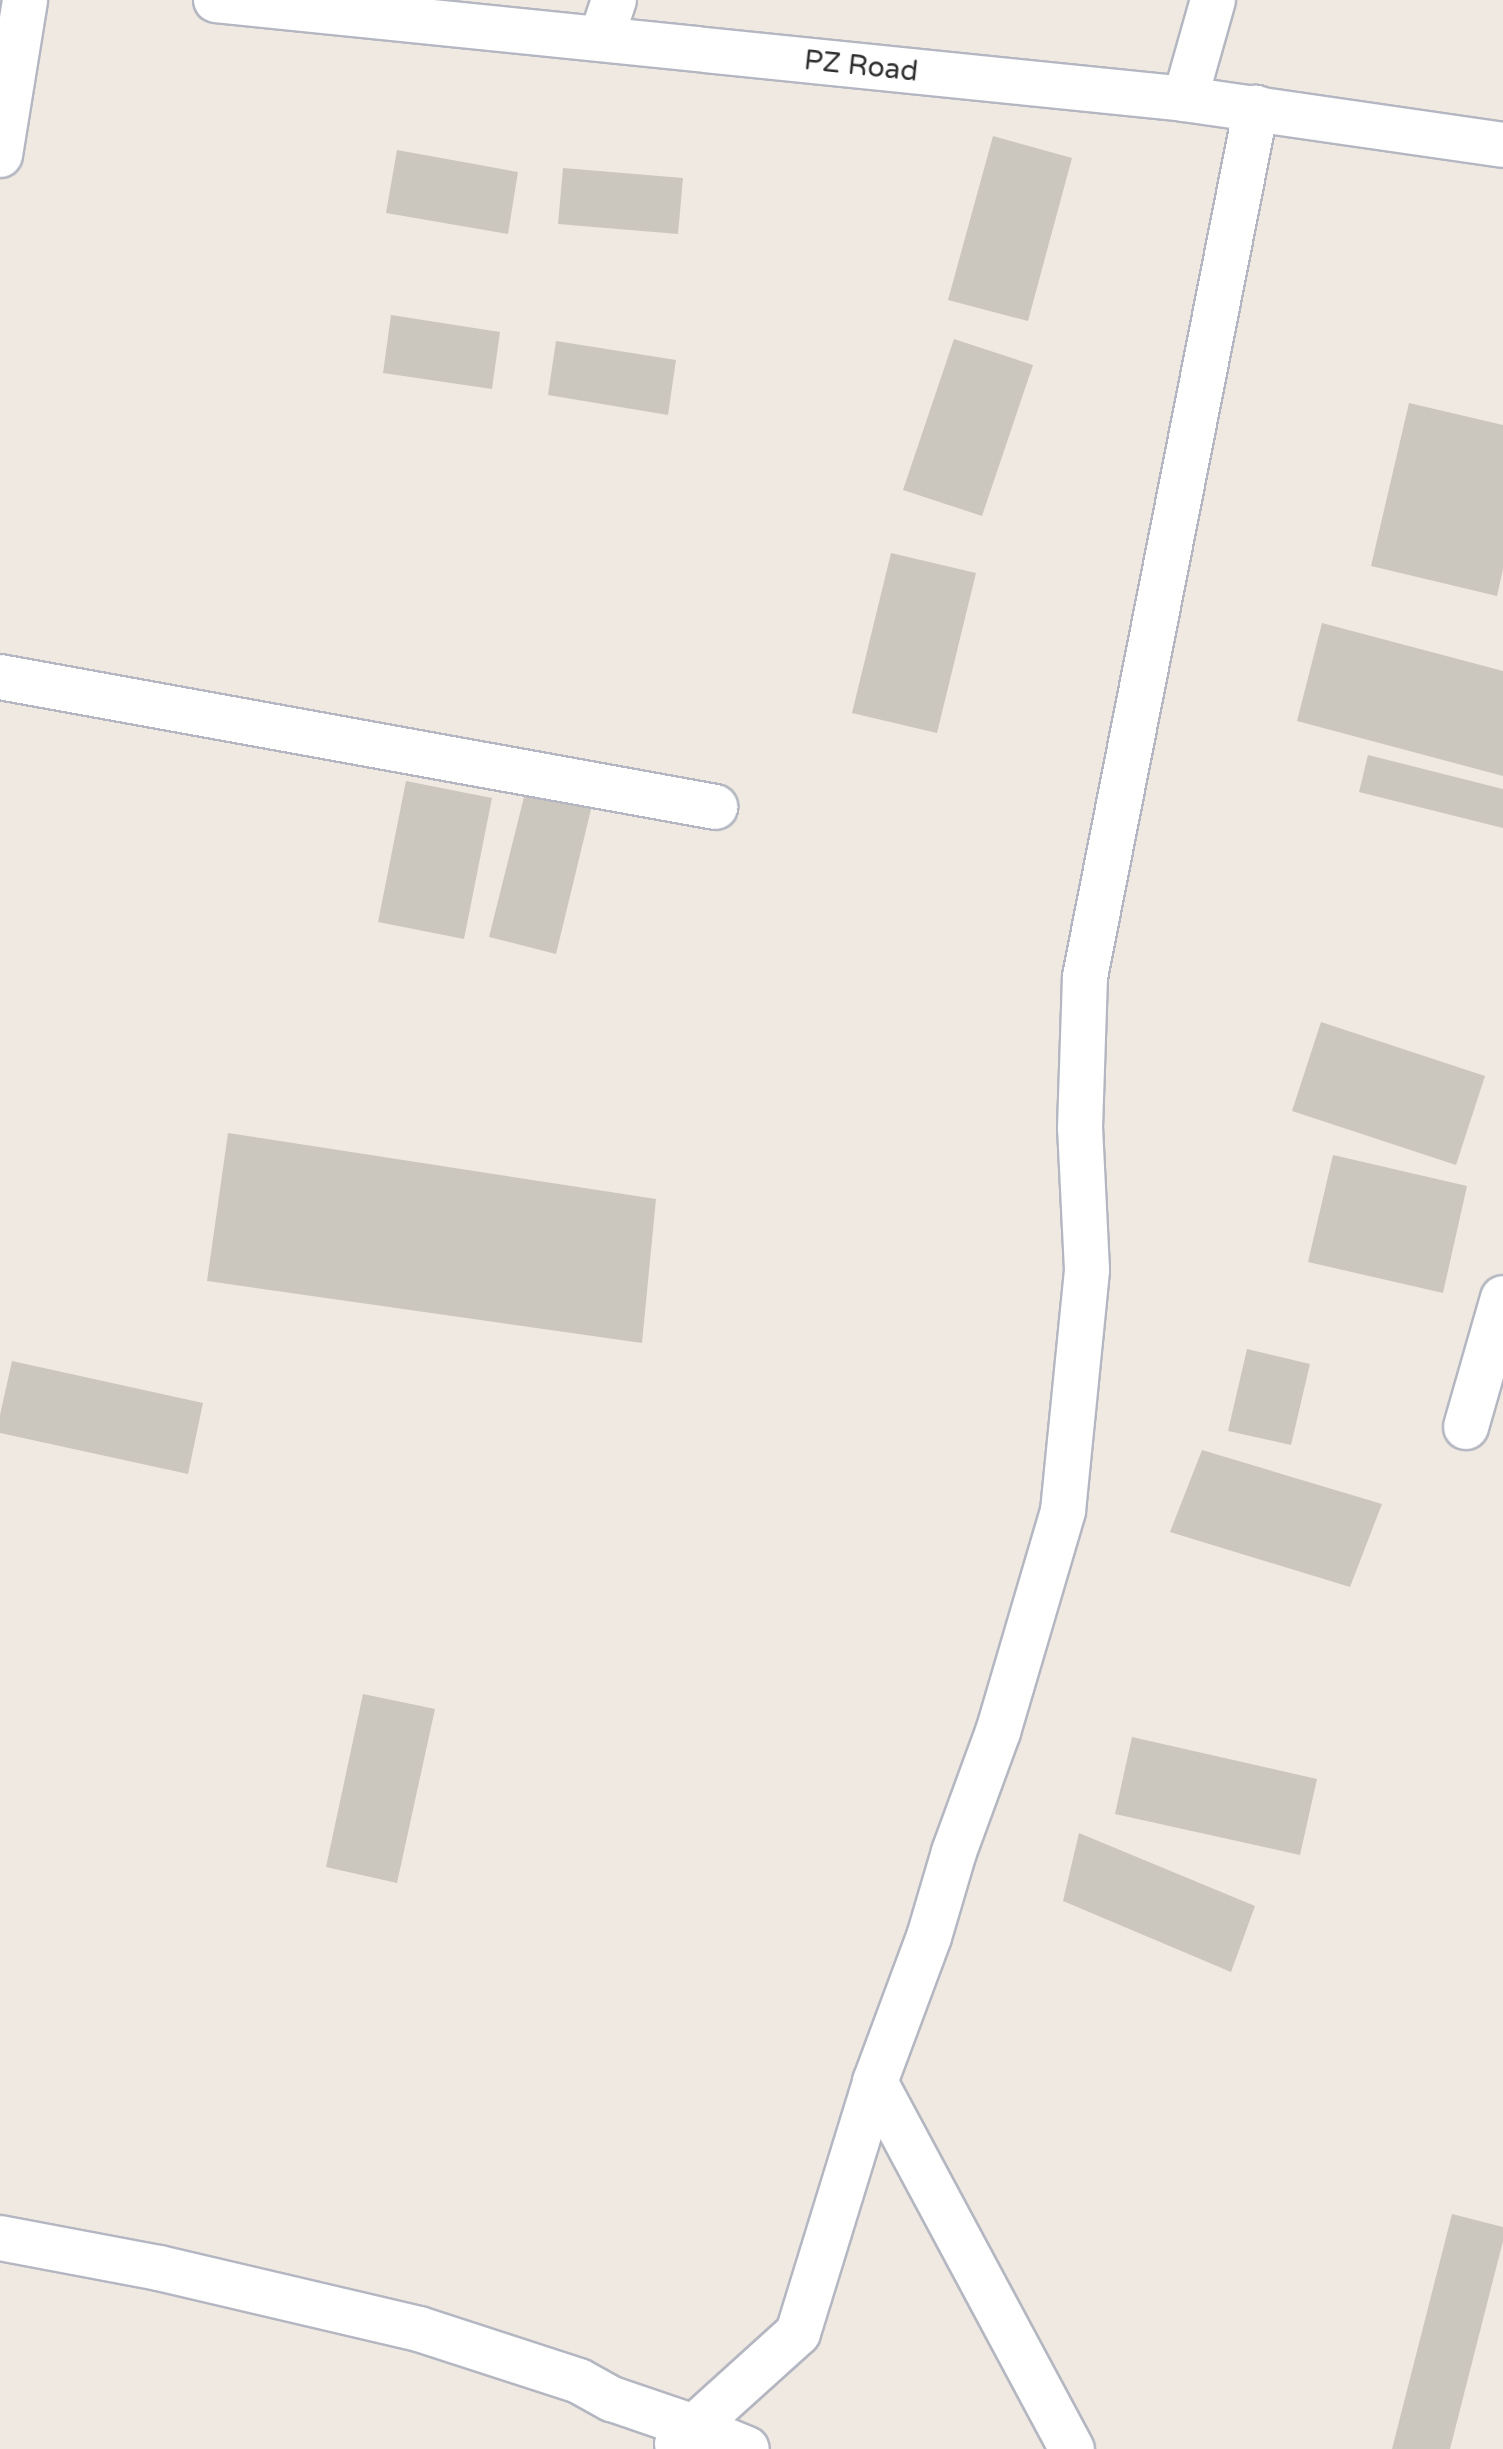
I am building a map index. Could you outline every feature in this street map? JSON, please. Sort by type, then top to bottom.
[{"type":"street","points":[[0,155],[25,0]]},
{"type":"street","name":"PZ Road","points":[[216,0],[607,20],[1256,108],[1503,145]]},
{"type":"street","points":[[1185,99],[1213,0]]},
{"type":"street","points":[[684,2438],[798,2333],[875,2082],[929,1937],[954,1852],[998,1732],[1063,1511],[1087,1270],[1080,1128],[1085,977],[1256,108]]},
{"type":"street","points":[[0,677],[715,807]]},
{"type":"street","points":[[1466,1427],[1503,1298]]},
{"type":"street","points":[[875,2082],[1072,2449]]},
{"type":"street","points":[[0,2238],[159,2268],[419,2329],[579,2381],[684,2438],[747,2449]]},
{"type":"building","points":[[993,136],[1072,158],[1028,321],[948,300]]},
{"type":"building","points":[[397,150],[518,172],[508,234],[386,213]]},
{"type":"building","points":[[563,168],[683,178],[678,234],[558,224]]},
{"type":"building","points":[[391,315],[500,332],[492,389],[383,373]]},
{"type":"building","points":[[954,339],[1033,365],[982,516],[903,490]]},
{"type":"building","points":[[556,341],[676,360],[668,415],[548,395]]},
{"type":"building","points":[[1409,403],[1503,425],[1503,569],[1497,596],[1371,566]]},
{"type":"building","points":[[891,553],[976,573],[937,733],[852,713]]},
{"type":"building","points":[[1322,623],[1503,671],[1503,776],[1297,721]]},
{"type":"building","points":[[1368,755],[1503,789],[1503,828],[1359,792]]},
{"type":"building","points":[[406,781],[492,798],[464,939],[378,922]]},
{"type":"building","points":[[528,781],[594,797],[556,954],[489,937]]},
{"type":"building","points":[[1321,1022],[1485,1076],[1456,1165],[1292,1111]]},
{"type":"building","points":[[228,1133],[656,1199],[642,1343],[207,1281]]},
{"type":"building","points":[[1333,1155],[1467,1186],[1443,1293],[1308,1262]]},
{"type":"building","points":[[1247,1349],[1310,1364],[1291,1445],[1228,1431]]},
{"type":"building","points":[[12,1361],[203,1403],[188,1474],[0,1433],[0,1415]]},
{"type":"building","points":[[1202,1450],[1382,1504],[1350,1587],[1170,1532]]},
{"type":"building","points":[[363,1694],[435,1709],[397,1883],[326,1867]]},
{"type":"building","points":[[1132,1737],[1317,1779],[1300,1855],[1115,1814]]},
{"type":"building","points":[[1079,1833],[1255,1906],[1231,1972],[1063,1901]]},
{"type":"building","points":[[1452,2214],[1503,2227],[1503,2241],[1450,2449],[1392,2449]]}]
